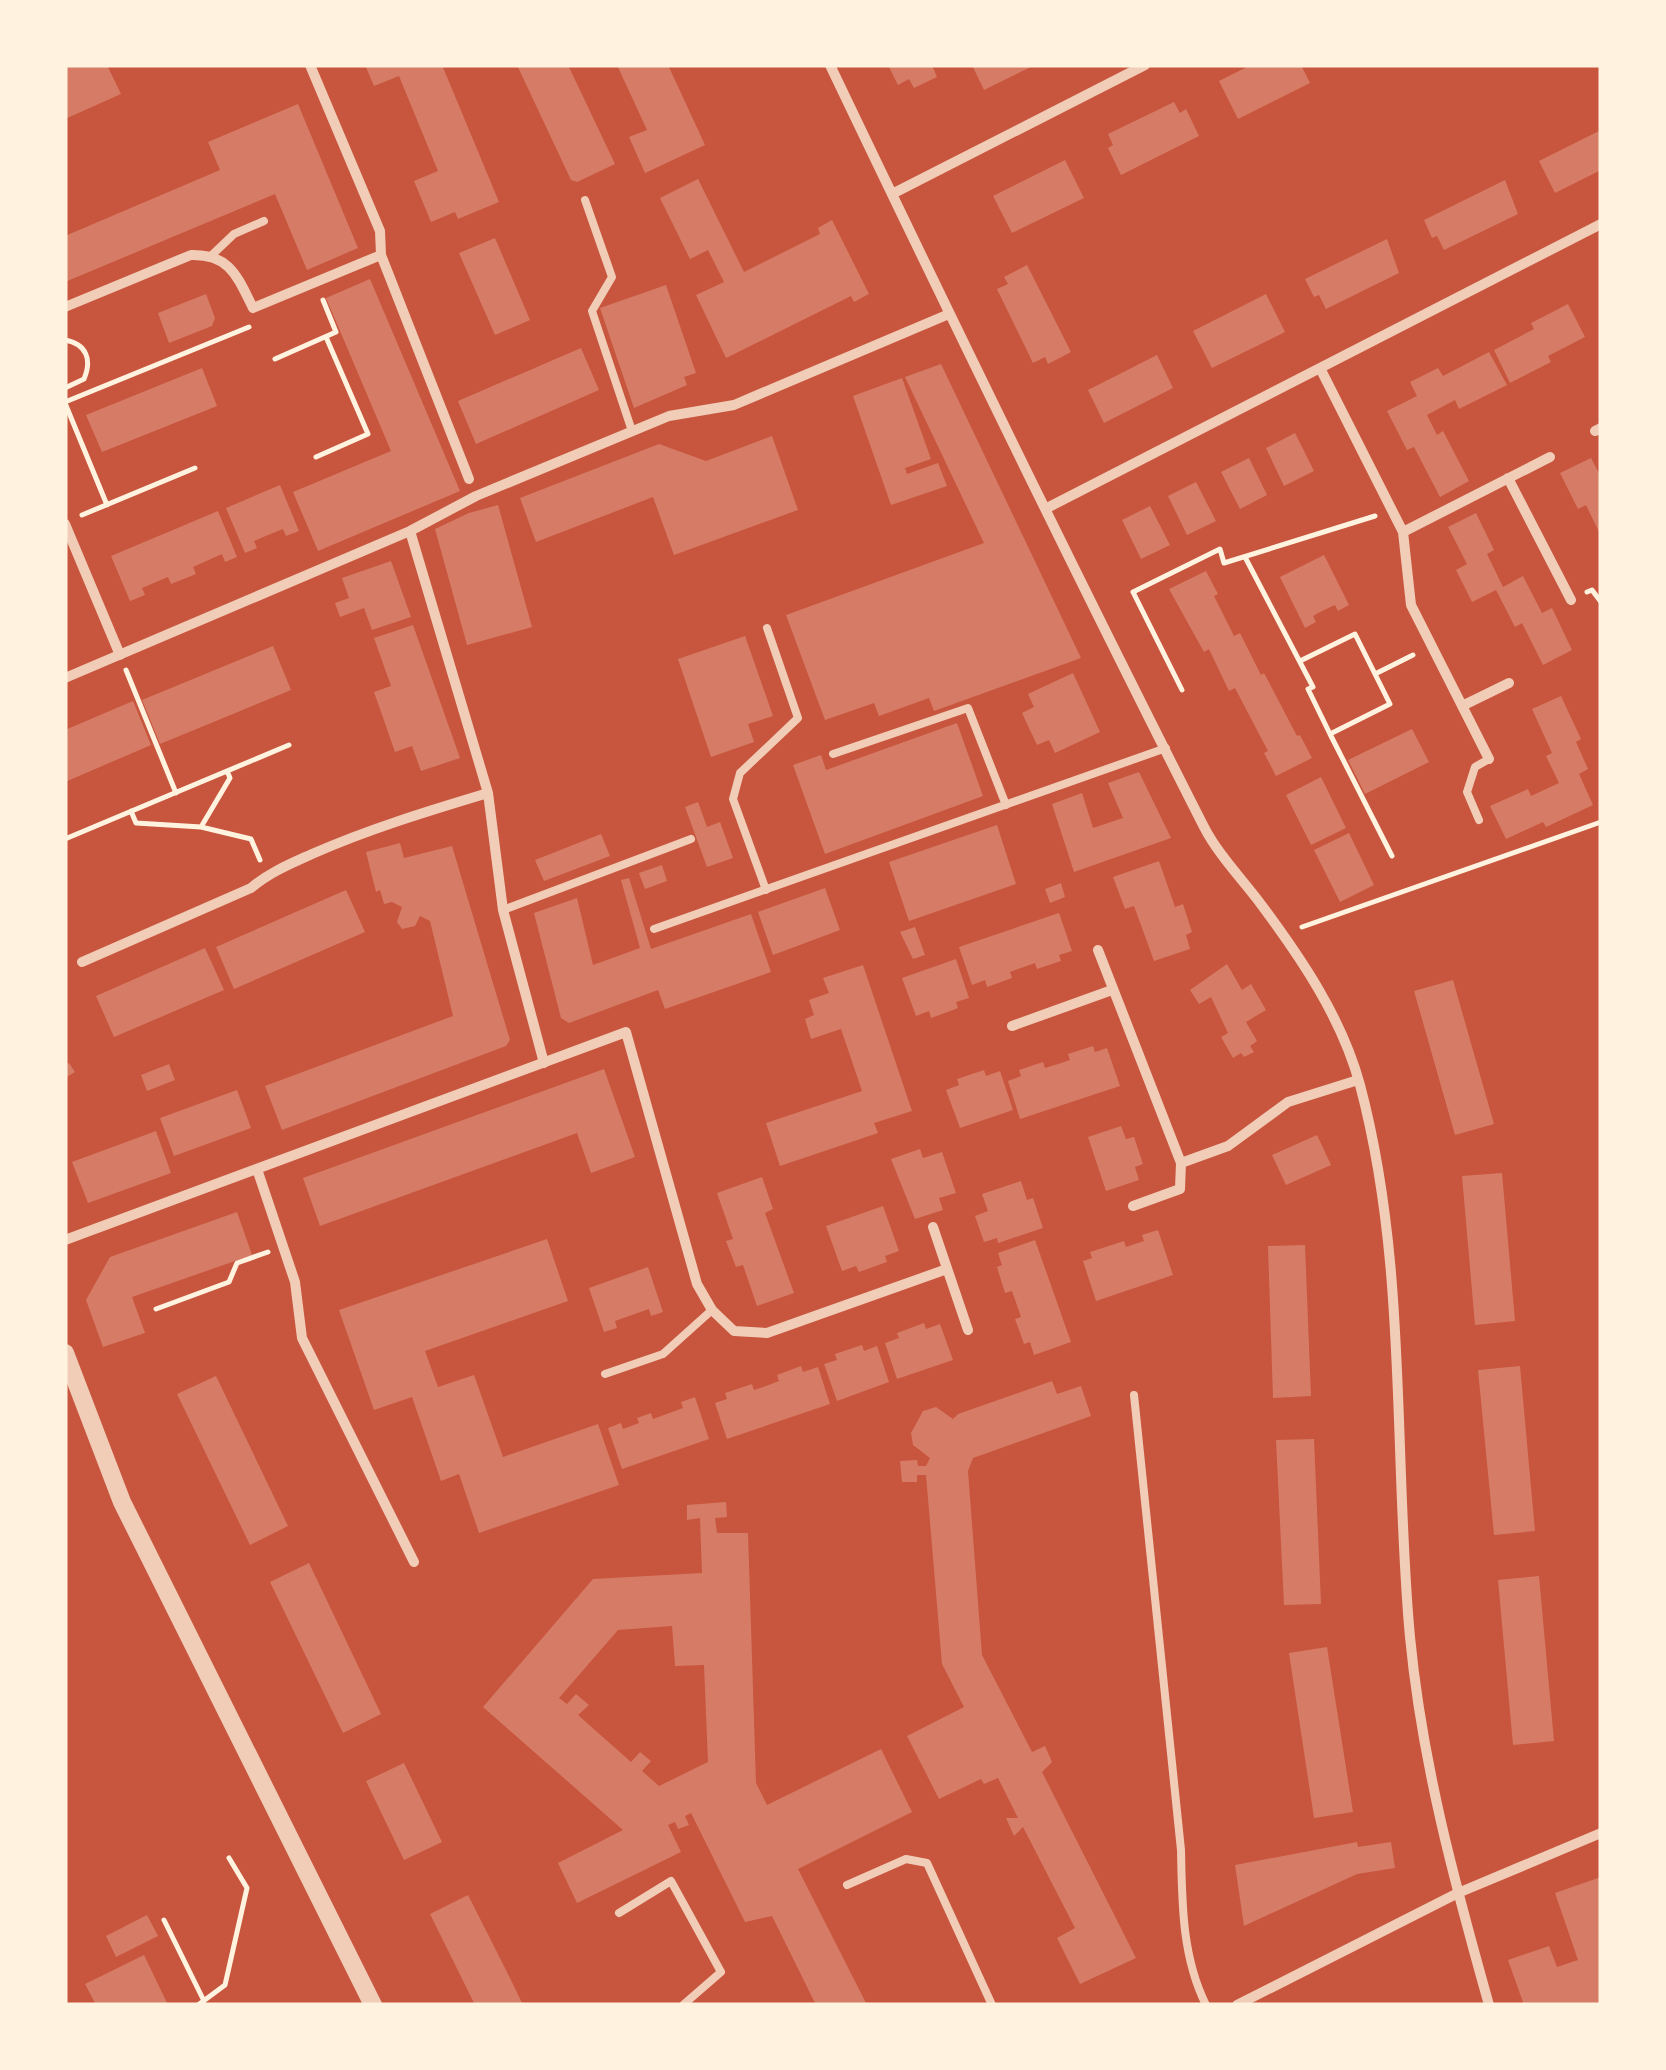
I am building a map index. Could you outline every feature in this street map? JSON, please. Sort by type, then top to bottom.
[{"type":"street","points":[[310,65],[380,230],[381,255],[469,480]]},
{"type":"street","points":[[830,65],[1208,834],[1283,934],[1324,998],[1358,1080],[1376,1156],[1390,1250],[1410,1638],[1435,1804],[1489,2005]]},
{"type":"street","points":[[892,194],[1145,65]]},
{"type":"street","points":[[1046,508],[1601,224]]},
{"type":"street","points":[[65,307],[191,255],[212,254],[234,270],[253,308],[381,255]]},
{"type":"street","points":[[65,678],[410,531],[476,496],[632,431],[669,416],[734,405],[950,314]]},
{"type":"street","points":[[1320,368],[1402,532],[1411,605],[1489,759]]},
{"type":"street","points":[[1402,532],[1550,456]]},
{"type":"street","points":[[1508,478],[1570,600]]},
{"type":"street","points":[[65,524],[120,655]]},
{"type":"street","points":[[410,531],[488,793],[504,910],[544,1063]]},
{"type":"street","points":[[1462,706],[1509,683]]},
{"type":"street","points":[[82,962],[251,888],[267,874],[375,828],[488,793]]},
{"type":"street","points":[[1098,950],[1181,1163],[1180,1189],[1133,1206]]},
{"type":"street","points":[[1012,1026],[1112,990]]},
{"type":"street","points":[[65,1240],[626,1032],[697,1284],[712,1310],[734,1331],[767,1334],[947,1269]]},
{"type":"street","points":[[1181,1163],[1228,1146],[1288,1102],[1358,1080]]},
{"type":"street","points":[[256,1169],[295,1282],[302,1338],[414,1562]]},
{"type":"street","points":[[933,1227],[968,1330]]},
{"type":"street","points":[[65,1353],[70,1382],[122,1502],[373,2005]]},
{"type":"street","points":[[1237,2005],[1458,1893],[1601,1833]]},
{"type":"lane","points":[[585,200],[612,277],[592,311],[632,431]]},
{"type":"lane","points":[[212,254],[234,234],[264,221]]},
{"type":"lane","points":[[766,890],[733,799],[740,773],[798,718],[767,628]]},
{"type":"lane","points":[[833,754],[968,708],[1006,805]]},
{"type":"lane","points":[[654,929],[1166,748]]},
{"type":"lane","points":[[1479,820],[1467,792],[1474,767],[1489,759]]},
{"type":"lane","points":[[504,910],[691,839]]},
{"type":"lane","points":[[605,1374],[663,1354],[712,1310]]},
{"type":"lane","points":[[1134,1395],[1181,1850],[1182,1922],[1206,2005]]},
{"type":"lane","points":[[847,1886],[906,1859],[927,1863],[992,2005]]},
{"type":"lane","points":[[619,1913],[671,1881],[721,1972],[683,2005]]},
{"type":"path","points":[[274,359],[336,332],[315,282]]},
{"type":"path","points":[[107,504],[65,403],[259,323]]},
{"type":"path","points":[[316,457],[368,434],[326,336]]},
{"type":"path","points":[[65,340],[80,344],[88,354],[89,368],[84,379],[65,388]]},
{"type":"path","points":[[79,516],[195,468]]},
{"type":"path","points":[[1182,690],[1133,592],[1220,549],[1224,563],[1392,510]]},
{"type":"path","points":[[1245,556],[1313,687],[1308,690],[1392,856]]},
{"type":"path","points":[[1300,661],[1354,634],[1390,704],[1330,734]]},
{"type":"path","points":[[1375,674],[1432,645]]},
{"type":"path","points":[[120,655],[176,793]]},
{"type":"path","points":[[65,839],[289,745]]},
{"type":"path","points":[[201,827],[230,778],[227,771]]},
{"type":"path","points":[[131,811],[136,823],[201,827],[251,839],[267,874]]},
{"type":"path","points":[[1283,934],[1601,822]]},
{"type":"path","points":[[156,1309],[230,1282],[237,1263],[284,1246]]},
{"type":"path","points":[[164,1920],[201,2003],[226,1986],[247,1888],[228,1858]]},
{"type":"building","points":[[65,65],[107,65],[121,94],[65,119]]},
{"type":"building","points":[[365,65],[442,65],[499,202],[458,219],[455,212],[431,222],[414,181],[438,171],[399,76],[374,86]]},
{"type":"building","points":[[517,65],[568,65],[615,164],[577,182],[571,180]]},
{"type":"building","points":[[617,65],[668,65],[705,145],[645,173],[629,137],[647,130]]},
{"type":"building","points":[[888,65],[932,65],[937,77],[914,88],[909,79],[898,85]]},
{"type":"building","points":[[972,65],[1035,65],[984,90]]},
{"type":"building","points":[[1251,65],[1301,65],[1310,83],[1238,119],[1219,81]]},
{"type":"building","points":[[1174,102],[1180,113],[1186,109],[1199,136],[1121,175],[1108,148],[1113,145],[1108,134]]},
{"type":"building","points":[[298,104],[358,248],[307,270],[275,194],[65,282],[65,236],[220,170],[208,142]]},
{"type":"building","points":[[1601,130],[1601,170],[1555,193],[1539,161]]},
{"type":"building","points":[[1065,160],[1084,198],[1012,233],[993,196]]},
{"type":"building","points":[[698,179],[744,272],[820,234],[818,228],[832,220],[869,294],[854,302],[851,296],[726,358],[696,295],[724,282],[708,250],[690,259],[660,198]]},
{"type":"building","points":[[1505,180],[1518,214],[1444,250],[1437,236],[1432,238],[1424,220]]},
{"type":"building","points":[[495,238],[530,320],[495,335],[459,253]]},
{"type":"building","points":[[1387,239],[1399,273],[1326,309],[1319,295],[1314,297],[1305,279]]},
{"type":"building","points":[[1027,265],[1071,352],[1048,364],[1045,357],[1033,363],[997,289],[1008,284],[1004,277]]},
{"type":"building","points":[[370,279],[460,491],[318,551],[293,492],[391,451],[326,298]]},
{"type":"building","points":[[666,285],[696,373],[684,377],[687,385],[634,408],[600,308]]},
{"type":"building","points":[[206,294],[215,318],[212,326],[169,343],[158,313]]},
{"type":"building","points":[[1266,294],[1285,332],[1212,368],[1193,331]]},
{"type":"building","points":[[1568,304],[1585,337],[1548,356],[1551,362],[1510,383],[1494,350],[1534,329],[1531,323]]},
{"type":"building","points":[[581,348],[599,390],[476,444],[458,401]]},
{"type":"building","points":[[1489,352],[1507,385],[1459,409],[1455,400],[1427,415],[1437,435],[1443,431],[1469,481],[1440,497],[1414,447],[1407,450],[1387,411],[1417,396],[1410,382],[1438,368],[1443,376]]},
{"type":"building","points":[[1157,355],[1173,388],[1104,423],[1088,390]]},
{"type":"building","points":[[941,364],[1081,658],[934,711],[929,698],[879,716],[874,703],[825,720],[786,615],[984,543],[905,377]]},
{"type":"building","points":[[202,368],[217,406],[102,452],[86,415]]},
{"type":"building","points":[[902,378],[931,459],[905,468],[907,474],[938,463],[947,486],[891,505],[853,396]]},
{"type":"building","points":[[1295,433],[1314,471],[1284,486],[1266,448]]},
{"type":"building","points":[[772,436],[798,510],[674,555],[653,497],[536,542],[520,498],[659,444],[706,461]]},
{"type":"building","points":[[1249,458],[1267,495],[1240,509],[1221,472]]},
{"type":"building","points":[[1591,458],[1601,477],[1601,536],[1586,505],[1578,509],[1560,473]]},
{"type":"building","points":[[1196,482],[1216,521],[1187,535],[1168,496]]},
{"type":"building","points":[[280,485],[299,531],[286,536],[283,529],[268,535],[254,541],[257,548],[245,553],[226,508]]},
{"type":"building","points":[[498,505],[532,627],[467,645],[435,529]]},
{"type":"building","points":[[1150,506],[1170,545],[1141,559],[1122,520]]},
{"type":"building","points":[[218,511],[237,557],[225,562],[222,554],[193,567],[196,574],[171,584],[168,577],[142,588],[145,595],[130,601],[111,556]]},
{"type":"building","points":[[1476,513],[1494,550],[1487,554],[1503,587],[1523,576],[1542,613],[1552,608],[1572,650],[1543,665],[1522,623],[1515,627],[1496,590],[1472,602],[1456,570],[1467,564],[1448,527]]},
{"type":"building","points":[[1324,555],[1349,605],[1338,611],[1335,605],[1324,610],[1313,616],[1316,622],[1305,628],[1280,577]]},
{"type":"building","points":[[391,561],[411,617],[372,630],[364,608],[340,617],[335,603],[349,598],[342,578]]},
{"type":"building","points":[[1206,571],[1234,636],[1240,633],[1312,758],[1276,776],[1264,753],[1268,751],[1235,688],[1229,691],[1209,649],[1204,652],[1169,589]]},
{"type":"building","points":[[413,625],[460,758],[421,771],[412,746],[395,752],[374,692],[391,686],[374,638]]},
{"type":"building","points":[[745,636],[773,716],[748,724],[754,742],[711,757],[678,659]]},
{"type":"building","points":[[273,646],[291,690],[160,744],[142,700]]},
{"type":"building","points":[[1073,673],[1100,732],[1055,753],[1049,740],[1037,745],[1022,713],[1034,707],[1028,694]]},
{"type":"building","points":[[1561,696],[1581,739],[1576,742],[1588,769],[1579,774],[1593,805],[1546,827],[1543,822],[1506,839],[1490,806],[1528,789],[1531,796],[1559,783],[1546,756],[1552,753],[1532,709]]},
{"type":"building","points":[[133,701],[151,745],[65,782],[65,730]]},
{"type":"building","points":[[957,723],[983,796],[825,854],[793,765],[821,755],[826,770]]},
{"type":"building","points":[[1412,729],[1429,762],[1365,794],[1348,760]]},
{"type":"building","points":[[1139,772],[1171,838],[1074,872],[1052,804],[1082,793],[1093,828],[1123,818],[1108,783]]},
{"type":"building","points":[[1321,777],[1346,828],[1311,845],[1286,795]]},
{"type":"building","points":[[698,802],[707,827],[720,822],[733,858],[707,867],[685,807]]},
{"type":"building","points":[[997,825],[1016,884],[909,921],[889,862]]},
{"type":"building","points":[[1349,833],[1374,885],[1340,902],[1314,850]]},
{"type":"building","points":[[601,834],[610,856],[544,881],[535,860]]},
{"type":"building","points":[[400,843],[404,858],[452,846],[510,1040],[506,1046],[282,1130],[265,1086],[453,1016],[430,921],[420,916],[415,926],[402,929],[397,922],[402,907],[392,902],[384,904],[380,890],[376,892],[366,852]]},
{"type":"building","points":[[1159,861],[1175,907],[1183,904],[1192,932],[1186,935],[1190,949],[1154,961],[1134,906],[1125,909],[1113,877]]},
{"type":"building","points":[[662,865],[667,881],[645,889],[639,873]]},
{"type":"building","points":[[629,878],[651,949],[751,914],[771,972],[665,1009],[658,990],[569,1023],[561,1018],[534,913],[577,898],[593,965],[640,948],[621,880]]},
{"type":"building","points":[[1061,883],[1065,897],[1050,903],[1045,889]]},
{"type":"building","points":[[825,888],[840,930],[773,955],[758,912]]},
{"type":"building","points":[[346,890],[365,932],[234,989],[216,947]]},
{"type":"building","points":[[1059,913],[1072,951],[1059,955],[1061,961],[1037,969],[1035,963],[1010,972],[1012,978],[987,987],[985,980],[972,985],[959,947]]},
{"type":"building","points":[[915,927],[925,955],[913,959],[900,932]]},
{"type":"building","points":[[205,948],[224,990],[114,1037],[96,996]]},
{"type":"building","points":[[956,959],[969,998],[956,1002],[958,1008],[931,1018],[929,1011],[916,1016],[902,978]]},
{"type":"building","points":[[1227,964],[1242,990],[1251,984],[1266,1010],[1246,1022],[1257,1041],[1250,1046],[1254,1052],[1244,1057],[1241,1053],[1233,1058],[1221,1037],[1228,1033],[1211,997],[1199,1004],[1190,990]]},
{"type":"building","points":[[863,965],[912,1111],[874,1123],[878,1133],[780,1166],[766,1123],[862,1091],[841,1029],[811,1039],[805,1019],[814,1015],[809,1000],[829,993],[823,978]]},
{"type":"building","points":[[1453,980],[1494,1124],[1455,1135],[1414,991]]},
{"type":"building","points":[[1093,1046],[1095,1052],[1107,1048],[1120,1086],[1020,1119],[1008,1081],[1021,1076],[1019,1070],[1043,1062],[1045,1068],[1058,1064],[1070,1060],[1068,1054]]},
{"type":"building","points":[[69,1063],[75,1072],[65,1078],[65,1065]]},
{"type":"building","points":[[169,1064],[175,1080],[147,1091],[141,1075]]},
{"type":"building","points":[[604,1069],[635,1157],[591,1173],[577,1133],[320,1226],[303,1178]]},
{"type":"building","points":[[984,1070],[986,1076],[1000,1071],[1013,1110],[960,1128],[946,1090],[959,1085],[957,1079]]},
{"type":"building","points":[[237,1090],[251,1128],[174,1156],[160,1118]]},
{"type":"building","points":[[1121,1126],[1126,1139],[1134,1137],[1143,1164],[1135,1167],[1139,1180],[1106,1191],[1088,1137]]},
{"type":"building","points":[[156,1131],[171,1173],[88,1203],[72,1162]]},
{"type":"building","points":[[1317,1135],[1331,1165],[1286,1185],[1272,1155]]},
{"type":"building","points":[[920,1149],[923,1158],[942,1152],[956,1193],[939,1198],[943,1210],[915,1219],[891,1159]]},
{"type":"building","points":[[1502,1173],[1515,1321],[1475,1325],[1462,1176]]},
{"type":"building","points":[[762,1177],[773,1209],[765,1213],[794,1293],[757,1306],[743,1265],[736,1267],[726,1241],[733,1239],[717,1193]]},
{"type":"building","points":[[1021,1181],[1027,1200],[1033,1198],[1043,1228],[998,1243],[997,1238],[984,1242],[975,1216],[988,1211],[982,1194]]},
{"type":"building","points":[[883,1206],[899,1251],[885,1256],[887,1262],[859,1272],[856,1266],[842,1271],[826,1226]]},
{"type":"building","points":[[237,1212],[252,1255],[132,1297],[145,1333],[103,1347],[86,1300],[110,1257]]},
{"type":"building","points":[[1158,1230],[1173,1275],[1096,1301],[1083,1261],[1092,1258],[1090,1252],[1124,1241],[1126,1247],[1144,1241],[1142,1235]]},
{"type":"building","points":[[547,1239],[568,1301],[425,1351],[438,1387],[474,1375],[503,1457],[598,1424],[619,1485],[479,1533],[459,1474],[441,1481],[412,1397],[374,1410],[339,1310]]},
{"type":"building","points":[[1035,1240],[1071,1342],[1034,1355],[1030,1342],[1024,1344],[1015,1319],[1021,1317],[1012,1291],[1005,1293],[997,1267],[1002,1265],[998,1253]]},
{"type":"building","points":[[1305,1245],[1311,1396],[1273,1398],[1268,1246]]},
{"type":"building","points":[[648,1267],[663,1312],[651,1316],[649,1309],[615,1321],[617,1328],[604,1332],[589,1288]]},
{"type":"building","points":[[924,1323],[926,1329],[940,1324],[953,1360],[897,1379],[885,1343],[899,1338],[897,1333]]},
{"type":"building","points":[[862,1345],[864,1351],[877,1346],[889,1382],[837,1401],[824,1364],[837,1360],[835,1354]]},
{"type":"building","points":[[801,1366],[803,1372],[818,1367],[830,1404],[727,1439],[715,1403],[727,1399],[725,1393],[752,1384],[754,1390],[766,1386],[779,1381],[777,1375]]},
{"type":"building","points":[[1520,1366],[1535,1531],[1494,1535],[1478,1370]]},
{"type":"building","points":[[216,1376],[288,1526],[250,1545],[177,1394]]},
{"type":"building","points":[[1052,1381],[1057,1394],[1081,1386],[1091,1416],[973,1458],[968,1471],[982,1655],[1032,1752],[1045,1746],[1052,1762],[1042,1772],[1136,1958],[1080,1984],[1057,1938],[1075,1928],[1023,1827],[1014,1836],[1006,1818],[1018,1818],[998,1778],[984,1784],[981,1779],[939,1799],[907,1736],[964,1707],[942,1664],[926,1475],[917,1475],[917,1482],[902,1482],[900,1461],[917,1460],[918,1466],[926,1466],[930,1458],[913,1445],[911,1433],[923,1411],[936,1407],[953,1419]]},
{"type":"building","points":[[695,1397],[709,1439],[622,1469],[608,1428],[621,1423],[623,1429],[651,1413],[653,1419],[683,1408],[681,1402]]},
{"type":"building","points":[[1314,1439],[1321,1604],[1284,1605],[1276,1440]]},
{"type":"building","points":[[726,1502],[727,1517],[715,1518],[717,1533],[748,1533],[756,1783],[767,1805],[881,1749],[912,1812],[798,1869],[867,2005],[816,2005],[772,1916],[745,1922],[691,1813],[685,1816],[689,1825],[678,1829],[675,1822],[668,1825],[681,1852],[577,1903],[558,1863],[623,1830],[483,1707],[593,1579],[702,1573],[700,1518],[687,1520],[687,1505]],"holes":[[[672,1626],[675,1666],[704,1665],[708,1762],[659,1786],[642,1771],[651,1761],[640,1752],[631,1762],[578,1715],[589,1705],[576,1694],[567,1704],[559,1698],[618,1630]]]},
{"type":"building","points":[[309,1563],[381,1714],[343,1733],[270,1582]]},
{"type":"building","points":[[1539,1576],[1554,1741],[1513,1745],[1498,1580]]},
{"type":"building","points":[[1327,1647],[1353,1812],[1314,1818],[1289,1653]]},
{"type":"building","points":[[404,1763],[442,1842],[404,1860],[366,1781]]},
{"type":"building","points":[[1357,1842],[1358,1847],[1391,1842],[1395,1868],[1357,1874],[1244,1926],[1235,1865]]},
{"type":"building","points":[[1601,1877],[1601,2005],[1524,2005],[1508,1960],[1549,1946],[1557,1967],[1578,1960],[1555,1893]]},
{"type":"building","points":[[468,1895],[523,2005],[475,2005],[430,1914]]},
{"type":"building","points":[[147,1915],[158,1936],[116,1957],[106,1936]]},
{"type":"building","points":[[144,1955],[168,2005],[96,2005],[85,1984]]}]
